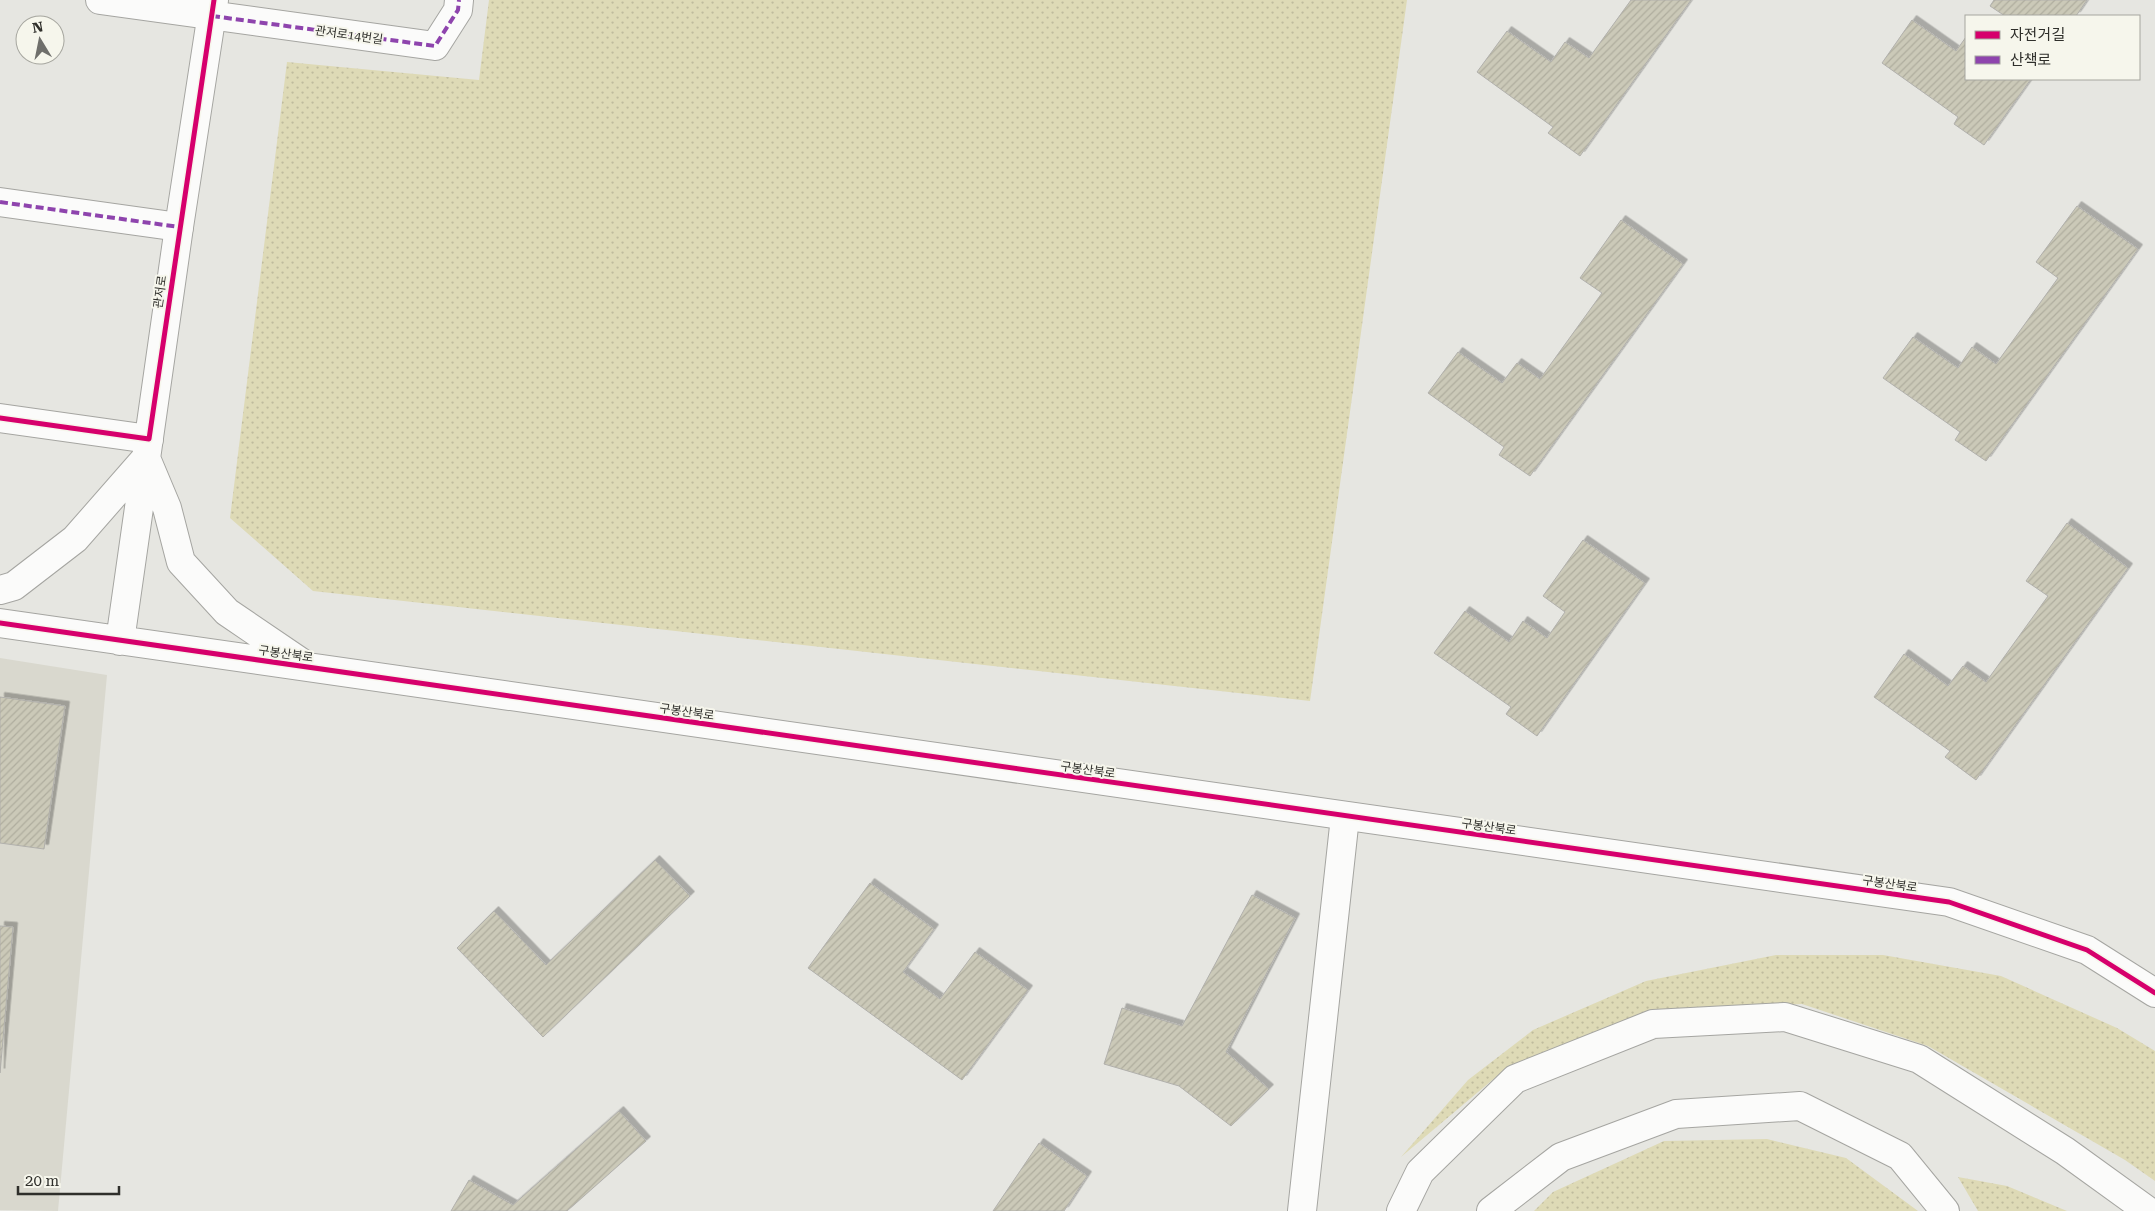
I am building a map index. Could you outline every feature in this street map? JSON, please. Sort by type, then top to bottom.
[{"type":"main road","points":[[100,0],[213,8]]},
{"type":"main road","name":"관저로14번길","points":[[213,8],[435,46],[458,10],[459,0]]},
{"type":"main road","name":"관저로","points":[[120,641],[179,227],[213,8]]},
{"type":"main road","points":[[0,202],[179,227]]},
{"type":"main road","points":[[0,418],[148,449]]},
{"type":"main road","points":[[0,590],[14,586],[75,539],[148,449]]},
{"type":"main road","points":[[148,449],[182,562],[227,612],[309,668]]},
{"type":"main road","name":"구봉산북로","points":[[0,623],[1949,902],[2087,950],[2155,994]]},
{"type":"main road","points":[[1302,1211],[1345,817]]},
{"type":"main road","points":[[1402,1211],[1420,1172],[1515,1079],[1653,1024],[1785,1017],[1919,1059],[2065,1150],[2148,1211]]},
{"type":"main road","points":[[1491,1211],[1561,1157],[1676,1114],[1800,1106],[1900,1156],[1945,1211]]},
{"type":"shaded area","points":[[489,0],[1407,0],[1310,701],[313,591],[230,518],[287,62],[479,80]]},
{"type":"shaded area","points":[[0,658],[107,675],[58,1211],[0,1210]]},
{"type":"shaded area","points":[[1776,955],[1883,955],[2001,976],[2117,1028],[2155,1051],[2155,1181],[2125,1160],[1928,1046],[1802,1004],[1653,1011],[1509,1066],[1401,1157],[1468,1080],[1533,1030],[1646,981]]},
{"type":"shaded area","points":[[1767,1139],[1846,1158],[1918,1211],[1534,1211],[1553,1192],[1664,1141]]},
{"type":"shaded area","points":[[1958,1177],[2007,1186],[2067,1211],[1978,1211]]},
{"type":"building","points":[[1631,0],[1691,0],[1580,156],[1548,133],[1553,127],[1477,72],[1507,31],[1551,62],[1565,42],[1589,58]]},
{"type":"building","points":[[1994,0],[2087,0],[2077,15],[2004,15],[1990,6]]},
{"type":"building","points":[[1912,20],[1956,51],[1965,38],[1965,80],[2030,80],[1984,145],[1954,124],[1958,117],[1882,63]]},
{"type":"building","points":[[2077,206],[2138,249],[1986,461],[1955,440],[1960,432],[1883,378],[1913,337],[1958,368],[1972,347],[1996,364],[2058,278],[2036,262]]},
{"type":"building","points":[[1621,220],[1683,264],[1530,476],[1499,455],[1504,447],[1428,393],[1458,352],[1502,383],[1517,363],[1540,379],[1602,293],[1580,278]]},
{"type":"building","points":[[2067,523],[2128,568],[1976,780],[1945,757],[1950,751],[1874,697],[1904,654],[1948,686],[1963,666],[1986,682],[2048,596],[2026,581]]},
{"type":"building","points":[[1583,540],[1645,583],[1537,736],[1506,714],[1511,707],[1434,653],[1465,611],[1509,642],[1523,621],[1547,638],[1565,612],[1543,596]]},
{"type":"building","points":[[0,697],[65,706],[44,849],[0,843]]},
{"type":"building","points":[[655,860],[690,896],[543,1037],[457,948],[494,911],[546,965]]},
{"type":"building","points":[[870,883],[934,929],[903,972],[940,999],[975,952],[1028,990],[962,1080],[808,968]]},
{"type":"building","points":[[1252,895],[1295,918],[1226,1052],[1269,1089],[1231,1126],[1179,1086],[1104,1064],[1122,1008],[1182,1026]]},
{"type":"building","points":[[0,926],[13,927],[0,1073]]},
{"type":"building","points":[[619,1111],[646,1141],[567,1211],[451,1211],[469,1180],[513,1205]]},
{"type":"building","points":[[1039,1143],[1087,1176],[1064,1211],[993,1211]]},
{"type":"marked path","points":[[212,16],[435,46],[458,10],[459,0]]},
{"type":"marked path","points":[[0,202],[179,227]]},
{"type":"cycle path","points":[[0,418],[149,439],[214,0]]},
{"type":"cycle path","points":[[0,623],[1949,902],[2087,950],[2155,993]]}]
